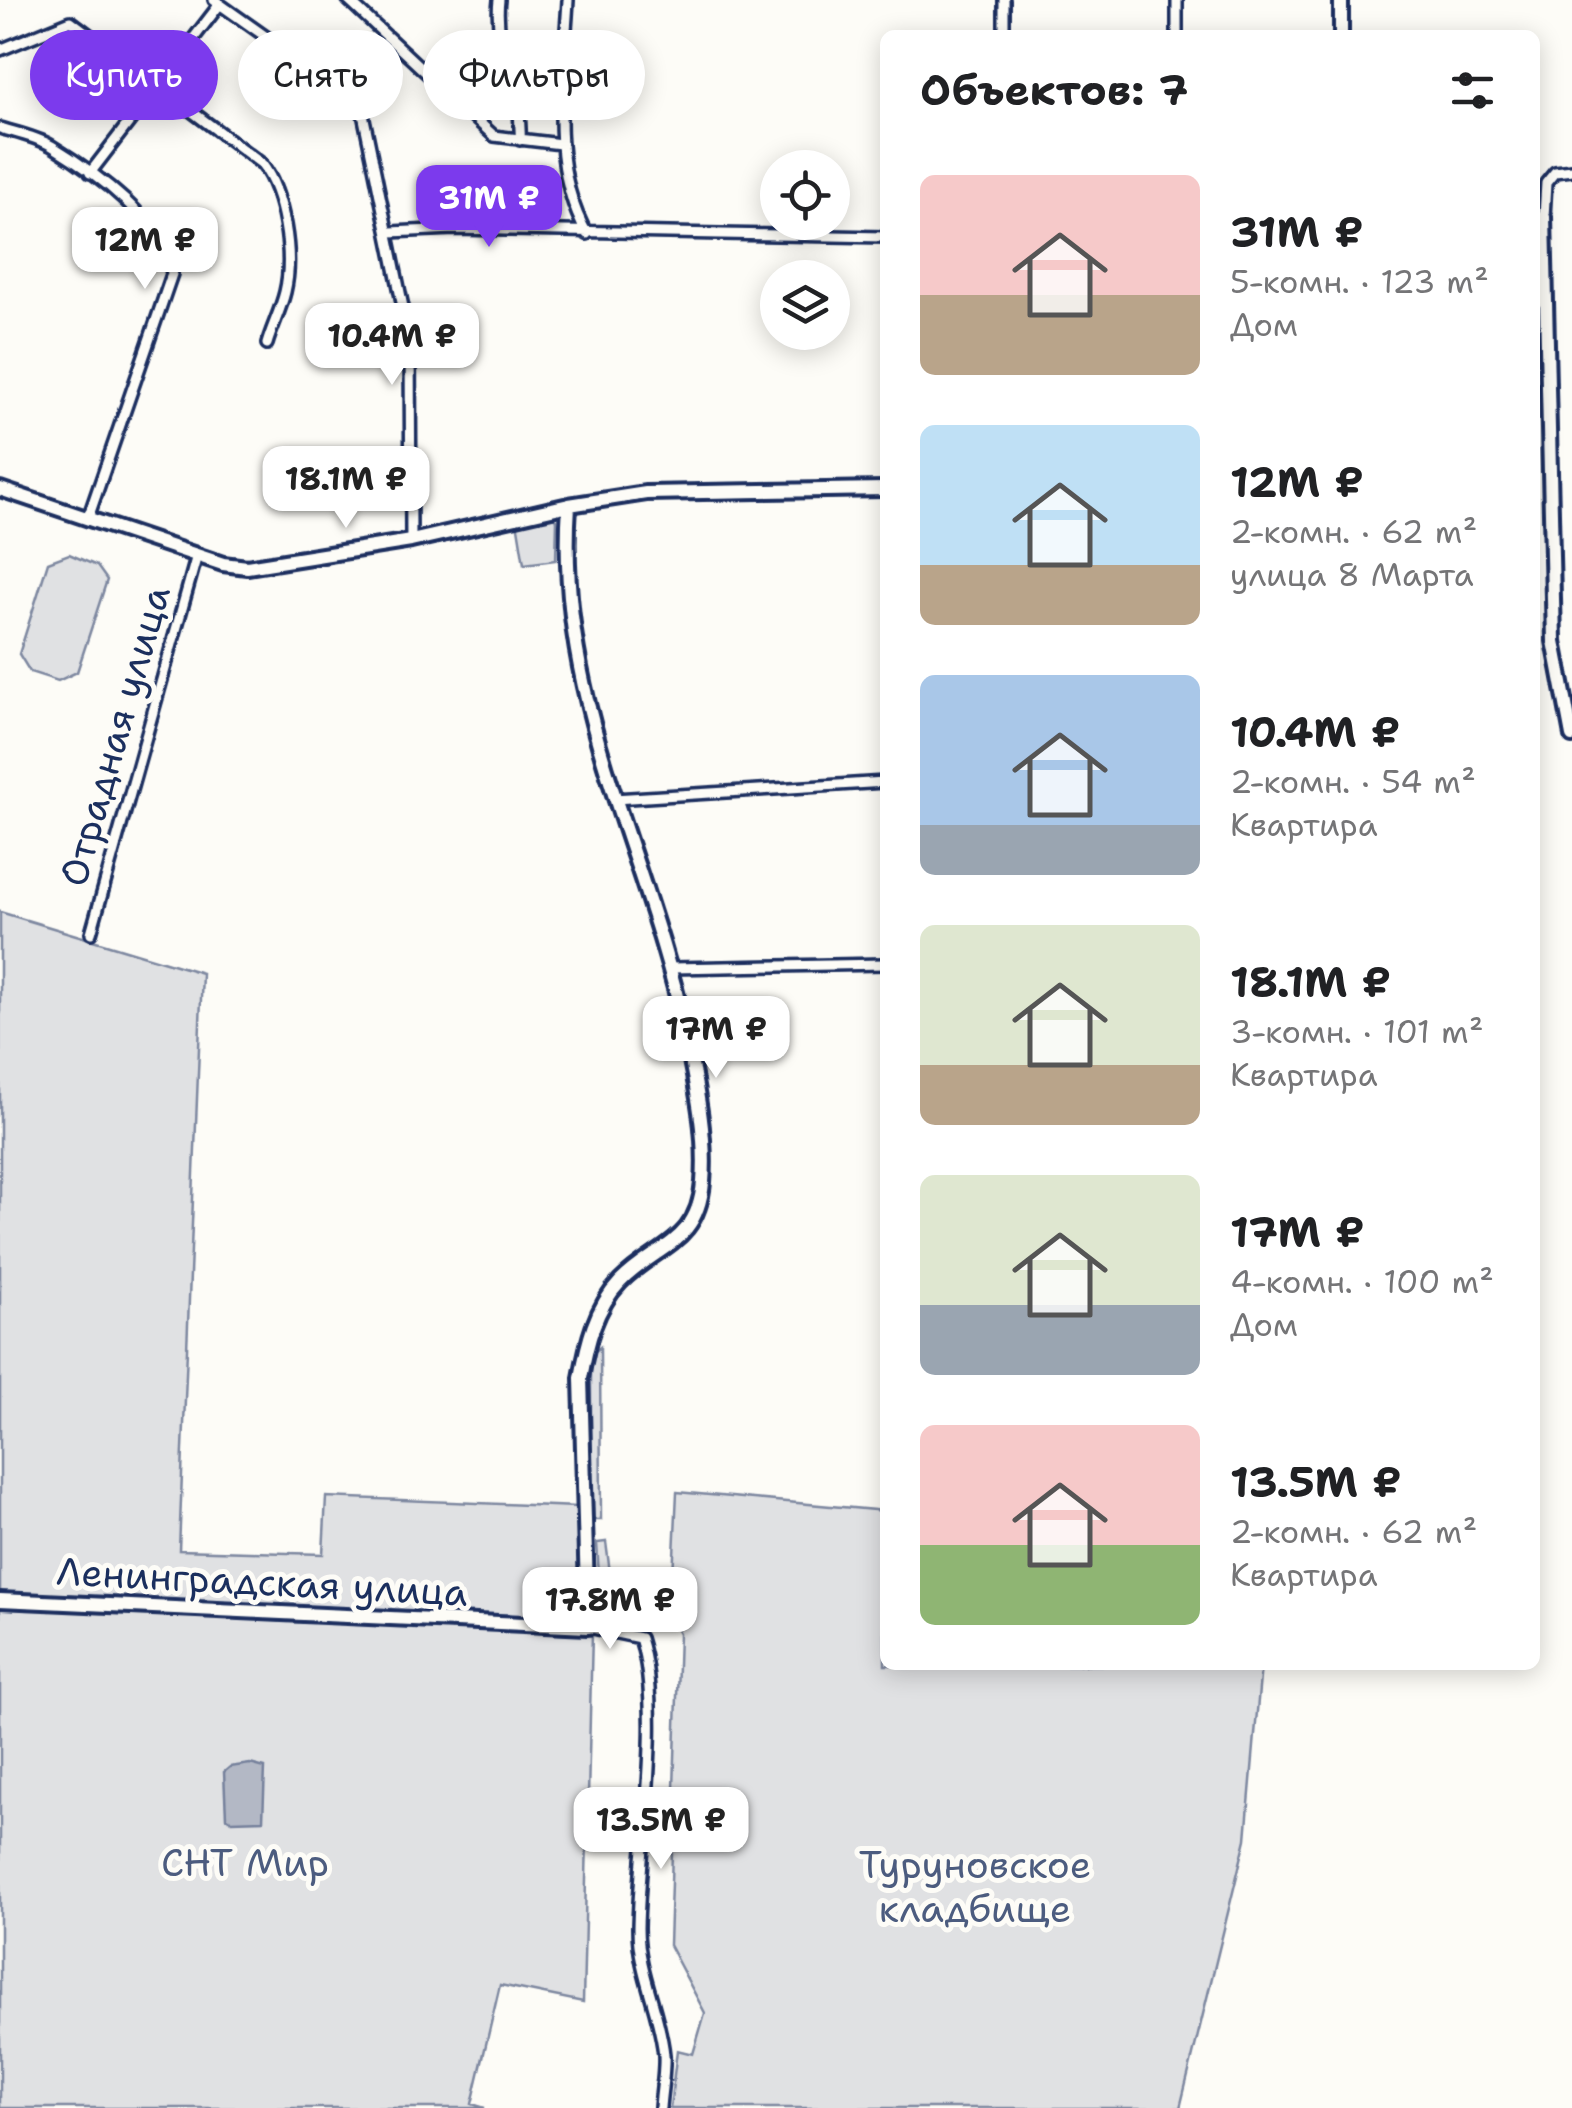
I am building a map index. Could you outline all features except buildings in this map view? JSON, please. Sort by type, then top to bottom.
[{"type":"street","points":[[348,0],[494,136],[561,144]]},
{"type":"street","points":[[499,0],[497,18],[502,51],[514,76],[520,140]]},
{"type":"street","points":[[568,0],[561,144],[565,188],[587,234]]},
{"type":"street","points":[[1004,0],[1004,30]]},
{"type":"street","points":[[1176,0],[1177,30]]},
{"type":"street","points":[[1341,0],[1341,30]]},
{"type":"street","points":[[197,30],[217,2],[361,104],[391,232],[410,341],[410,541]]},
{"type":"street","points":[[49,30],[71,21],[83,30]]},
{"type":"street","points":[[0,50],[30,38]]},
{"type":"street","points":[[90,173],[130,120]]},
{"type":"street","points":[[204,120],[262,164],[278,190],[286,289],[266,344]]},
{"type":"street","points":[[0,128],[48,144],[90,173],[153,227],[166,244],[172,274],[88,518]]},
{"type":"street","points":[[1572,170],[1555,172],[1546,184],[1540,218],[1554,642],[1572,736]]},
{"type":"street","points":[[391,232],[454,229],[880,236]]},
{"type":"street","points":[[0,488],[197,555],[235,566],[258,567],[410,541],[569,505],[686,490],[880,488]]},
{"type":"street","points":[[569,505],[567,564],[572,640],[583,696],[672,968],[694,1076],[704,1165],[702,1196],[690,1226],[622,1280],[607,1298],[587,1346],[581,1378],[588,1627]]},
{"type":"street","name":"Отрадная улица","points":[[90,933],[197,555]]},
{"type":"street","points":[[614,799],[880,782]]},
{"type":"street","points":[[672,968],[880,964]]},
{"type":"street","name":"Ленинградская улица","points":[[0,1600],[588,1627],[640,1638],[646,1657],[648,1700],[638,1930],[642,1969],[664,2053],[660,2108]]},
{"type":"green space","points":[[550,514],[557,520],[556,560],[524,564],[517,521]]},
{"type":"green space","points":[[69,554],[97,566],[107,580],[77,672],[58,681],[30,672],[19,654],[48,562]]},
{"type":"green space","points":[[0,912],[202,973],[179,1550],[323,1554],[326,1497],[577,1507],[581,1613],[572,1623],[0,1595]]},
{"type":"green space","points":[[600,1347],[601,1520],[591,1520],[591,1355]]},
{"type":"green space","name":"Туруновское кладбище","points":[[677,1492],[880,1511],[880,1670],[1261,1670],[1246,1839],[1180,2108],[670,2108],[677,2050],[693,2054],[705,2013],[669,1945],[679,1634],[671,1619]]},
{"type":"green space","points":[[606,1542],[612,1588],[622,1613],[617,1620],[606,1621],[601,1609],[597,1543]]},
{"type":"green space","name":"СНТ Мир","points":[[0,1608],[592,1633],[583,2002],[500,1985],[472,2104],[485,2108],[0,2108]]},
{"type":"shaded area","points":[[250,1764],[265,1768],[263,1820],[232,1821],[226,1817],[224,1772],[230,1767]]}]
